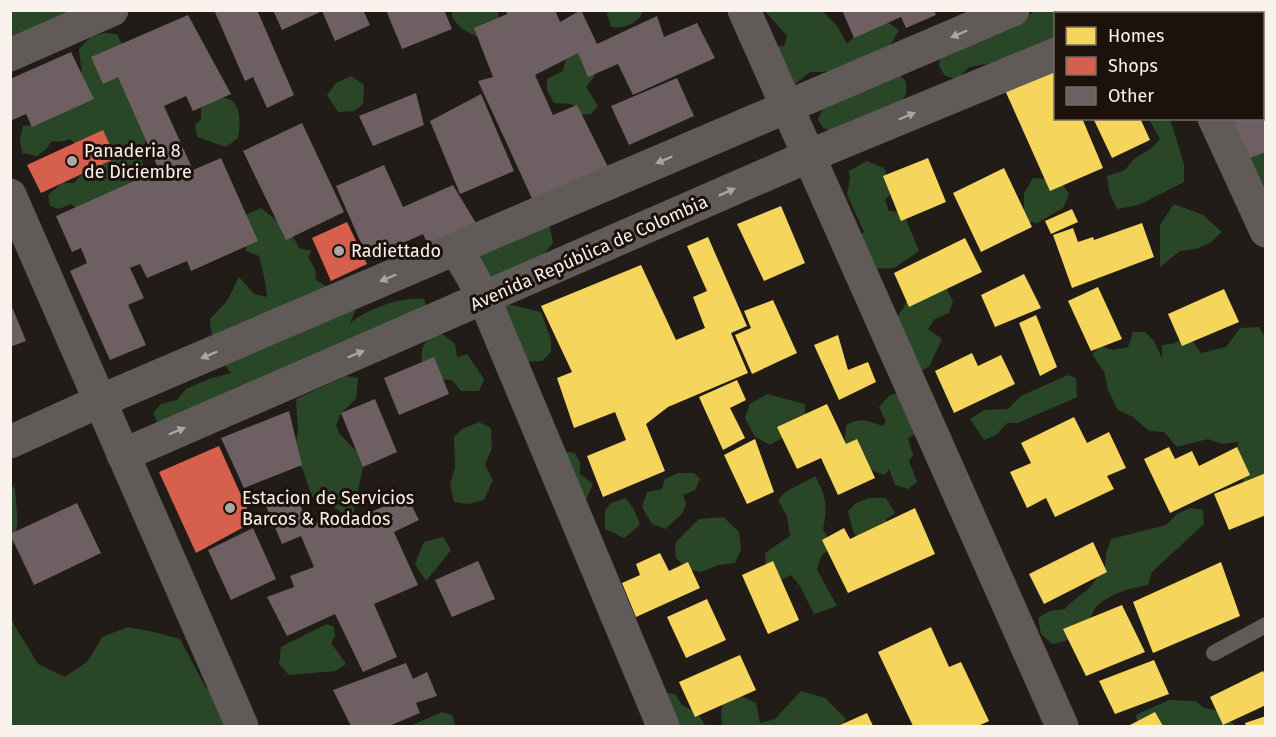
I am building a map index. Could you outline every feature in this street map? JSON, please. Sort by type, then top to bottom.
[{"type":"street","points":[[10,55],[112,10]]},
{"type":"street","points":[[744,10],[1062,726]]},
{"type":"street","points":[[10,442],[100,401],[1013,10]]},
{"type":"street","name":"Avenida República de Colombia","points":[[123,455],[809,156],[1054,55]]},
{"type":"street","points":[[1215,120],[1266,231]]},
{"type":"street","points":[[10,195],[242,726]]},
{"type":"street","points":[[457,249],[484,298],[663,726]]},
{"type":"lane","points":[[1214,652],[1266,624]]},
{"type":"green space","points":[[606,10],[643,11],[637,20],[626,26],[611,27]]},
{"type":"green space","points":[[1039,10],[1117,11],[1054,12],[1054,53],[969,67],[957,79],[945,76],[939,66],[940,54]]},
{"type":"green space","points":[[10,11],[78,11],[11,50]]},
{"type":"green space","points":[[451,11],[498,11],[499,28],[485,39],[459,26],[452,17]]},
{"type":"green space","points":[[765,11],[822,11],[838,27],[847,44],[866,24],[882,19],[899,30],[889,46],[876,55],[839,69],[810,72],[793,86],[766,45],[784,46],[787,36]]},
{"type":"green space","points":[[104,33],[117,34],[123,47],[126,77],[146,140],[141,157],[145,172],[136,191],[82,212],[71,204],[59,209],[50,206],[48,195],[62,183],[74,183],[83,173],[79,147],[70,139],[60,142],[52,141],[37,156],[22,153],[20,140],[23,126],[39,124],[46,111],[84,93],[79,49],[91,37]]},
{"type":"green space","points":[[575,48],[598,64],[594,77],[586,87],[598,106],[591,114],[580,115],[572,104],[554,103],[547,90],[547,79],[563,71],[566,57]]},
{"type":"green space","points":[[896,71],[906,82],[906,94],[898,107],[834,132],[823,128],[818,120],[822,111],[839,95]]},
{"type":"green space","points":[[351,76],[364,85],[363,104],[354,111],[338,112],[327,95],[336,83]]},
{"type":"green space","points":[[217,95],[231,100],[239,113],[238,138],[226,147],[197,137],[195,124],[201,120],[201,109],[205,99]]},
{"type":"green space","points":[[1150,120],[1170,120],[1184,164],[1184,182],[1139,205],[1117,209],[1109,192],[1107,176],[1125,170],[1134,159],[1152,148],[1160,139]]},
{"type":"green space","points":[[1249,145],[1259,145],[1265,155],[1265,206],[1248,169]]},
{"type":"green space","points":[[867,161],[884,168],[892,192],[885,200],[889,211],[903,212],[919,251],[894,268],[864,269],[860,235],[864,232],[847,194],[849,171]]},
{"type":"green space","points":[[1033,178],[1060,180],[1069,194],[1063,208],[1037,223],[1024,221],[1024,193]]},
{"type":"green space","points":[[1174,204],[1203,215],[1222,232],[1210,243],[1196,249],[1180,251],[1160,267],[1160,225]]},
{"type":"green space","points":[[261,208],[278,221],[299,248],[311,251],[308,257],[315,269],[316,280],[329,288],[355,311],[350,323],[376,308],[405,300],[424,299],[429,314],[159,427],[153,413],[161,404],[177,400],[186,389],[231,373],[216,348],[210,319],[227,301],[239,277],[254,294],[267,297],[259,256],[246,251],[247,237],[242,217]]},
{"type":"green space","points":[[549,222],[553,243],[535,264],[468,291],[456,282],[447,268]]},
{"type":"green space","points":[[943,282],[953,301],[949,313],[935,319],[928,329],[942,339],[929,367],[912,375],[886,332],[904,307],[911,290]]},
{"type":"green space","points":[[503,305],[541,312],[551,340],[551,352],[542,361],[523,362]]},
{"type":"green space","points":[[1259,327],[1266,339],[1265,475],[1246,488],[1236,461],[1238,442],[1222,444],[1208,439],[1177,447],[1164,432],[1149,431],[1133,417],[1118,410],[1108,390],[1104,372],[1092,354],[1101,346],[1113,350],[1128,347],[1133,332],[1145,332],[1154,341],[1162,358],[1162,345],[1172,344],[1189,336],[1201,353],[1226,347],[1240,328]]},
{"type":"green space","points":[[441,333],[455,344],[457,357],[467,354],[484,379],[479,391],[461,391],[452,380],[436,379],[422,368],[422,350],[426,342]]},
{"type":"green space","points":[[1068,375],[1076,378],[1077,397],[1018,423],[1007,423],[996,435],[984,440],[970,419],[984,410],[1008,409],[1021,396]]},
{"type":"green space","points":[[346,376],[358,378],[356,399],[341,413],[336,425],[339,433],[357,452],[363,467],[352,520],[330,504],[312,497],[303,470],[294,456],[298,431],[296,399]]},
{"type":"green space","points":[[905,391],[921,431],[908,438],[913,455],[909,461],[917,482],[908,489],[895,485],[889,469],[885,475],[864,468],[844,453],[846,425],[864,420],[882,426],[886,422],[879,407],[890,395]]},
{"type":"green space","points":[[767,394],[805,404],[805,425],[770,445],[755,437],[745,418],[750,404]]},
{"type":"green space","points":[[479,422],[491,428],[492,448],[485,465],[493,480],[484,500],[469,504],[454,502],[450,484],[455,468],[454,437],[462,429]]},
{"type":"green space","points":[[558,450],[575,453],[580,462],[580,474],[593,484],[587,498],[572,505]]},
{"type":"green space","points":[[678,473],[694,473],[700,479],[695,490],[683,495],[686,504],[682,514],[665,529],[652,524],[642,507],[647,492],[662,489],[665,479]]},
{"type":"green space","points":[[815,476],[825,501],[823,529],[832,546],[821,556],[817,570],[837,606],[814,614],[800,586],[791,575],[776,582],[766,568],[765,553],[790,536],[787,516],[778,500],[790,490]]},
{"type":"green space","points":[[11,486],[15,488],[17,519],[16,535],[11,548]]},
{"type":"green space","points":[[625,498],[634,509],[640,525],[624,538],[605,529],[605,510],[611,503]]},
{"type":"green space","points":[[869,498],[886,498],[895,513],[886,519],[887,534],[859,540],[853,531],[848,511],[856,503]]},
{"type":"green space","points":[[1190,508],[1203,510],[1204,524],[1152,572],[1148,585],[1120,592],[1101,602],[1082,630],[1069,639],[1052,644],[1041,634],[1038,618],[1050,611],[1065,609],[1089,588],[1105,568],[1106,553],[1111,539],[1166,525],[1177,514]]},
{"type":"green space","points":[[723,517],[739,532],[741,550],[735,563],[719,565],[700,572],[687,569],[676,558],[675,543],[699,519]]},
{"type":"green space","points":[[443,537],[451,550],[426,581],[415,564],[424,542]]},
{"type":"green space","points":[[10,618],[38,664],[65,677],[88,661],[102,637],[128,627],[180,639],[206,688],[230,704],[243,726],[11,726]]},
{"type":"green space","points":[[327,624],[334,627],[335,636],[331,643],[346,664],[336,671],[289,675],[279,664],[281,647]]},
{"type":"green space","points":[[801,691],[825,698],[846,719],[842,726],[722,726],[721,713],[724,699],[739,695],[756,703],[760,723],[775,719]]},
{"type":"green space","points":[[661,692],[675,694],[682,705],[697,713],[706,726],[658,726]]},
{"type":"green space","points":[[1169,700],[1195,701],[1204,708],[1216,710],[1236,726],[1138,726],[1136,715]]},
{"type":"green space","points":[[442,712],[452,715],[455,726],[410,726]]},
{"type":"building: Homes","points":[[1211,10],[1264,10],[1266,47],[1264,48],[1264,12],[1208,12]]},
{"type":"building: Homes","points":[[1054,67],[1054,120],[1083,120],[1103,168],[1050,191],[1004,88]]},
{"type":"building: Homes","points":[[1094,120],[1141,120],[1150,140],[1112,158]]},
{"type":"building: Homes","points":[[928,158],[946,202],[901,221],[883,176]]},
{"type":"building: Homes","points":[[1004,168],[1032,227],[981,252],[953,193]]},
{"type":"building: Homes","points":[[781,206],[805,263],[764,281],[737,224]]},
{"type":"building: Homes","points":[[1072,209],[1078,222],[1051,234],[1045,221]]},
{"type":"building: Homes","points":[[1142,223],[1154,257],[1072,288],[1053,235],[1073,228],[1078,242],[1093,237],[1094,240]]},
{"type":"building: Homes","points":[[708,237],[747,326],[731,333],[748,373],[668,407],[646,424],[665,471],[603,497],[587,456],[626,440],[615,412],[574,428],[557,378],[572,372],[541,306],[641,265],[676,340],[705,328],[693,297],[707,291],[687,246]]},
{"type":"building: Homes","points":[[965,238],[982,272],[909,307],[894,273]]},
{"type":"building: Homes","points":[[1024,274],[1041,308],[995,327],[981,295]]},
{"type":"building: Homes","points":[[1098,287],[1122,339],[1091,351],[1068,301]]},
{"type":"building: Homes","points":[[1224,289],[1239,322],[1182,346],[1168,314]]},
{"type":"building: Homes","points":[[773,300],[797,353],[752,374],[735,335],[751,328],[744,311]]},
{"type":"building: Homes","points":[[1036,315],[1057,367],[1040,376],[1019,323]]},
{"type":"building: Homes","points":[[838,335],[848,370],[868,362],[876,382],[839,400],[814,345]]},
{"type":"building: Homes","points":[[972,353],[978,366],[1001,355],[1015,384],[954,413],[935,371]]},
{"type":"building: Homes","points":[[737,380],[746,400],[730,408],[745,438],[723,450],[699,397]]},
{"type":"building: Homes","points":[[827,404],[846,444],[857,439],[875,478],[838,495],[821,458],[797,469],[777,427]]},
{"type":"building: Homes","points":[[1074,417],[1087,443],[1109,432],[1126,468],[1107,476],[1114,489],[1055,517],[1046,498],[1027,508],[1010,472],[1031,463],[1021,443]]},
{"type":"building: Homes","points":[[755,439],[774,492],[747,504],[724,455]]},
{"type":"building: Homes","points":[[1169,447],[1175,459],[1192,451],[1199,466],[1237,447],[1250,475],[1170,513],[1144,459]]},
{"type":"building: Homes","points":[[1266,473],[1266,515],[1229,530],[1214,494]]},
{"type":"building: Homes","points":[[915,508],[935,554],[848,593],[822,540],[844,528],[850,539]]},
{"type":"building: Homes","points":[[1093,542],[1107,572],[1044,604],[1029,574]]},
{"type":"building: Homes","points":[[660,553],[669,571],[688,562],[700,588],[636,617],[622,583],[640,575],[636,564]]},
{"type":"building: Homes","points":[[773,561],[799,620],[768,634],[742,575]]},
{"type":"building: Homes","points":[[1221,562],[1240,616],[1153,653],[1133,602]]},
{"type":"building: Homes","points":[[707,599],[726,640],[686,658],[667,617]]},
{"type":"building: Homes","points":[[1122,605],[1145,652],[1086,676],[1063,629]]},
{"type":"building: Homes","points":[[931,627],[949,667],[961,662],[989,721],[978,726],[913,726],[878,652]]},
{"type":"building: Homes","points":[[740,655],[756,690],[695,717],[679,682]]},
{"type":"building: Homes","points":[[1154,660],[1169,694],[1115,714],[1099,681]]},
{"type":"building: Homes","points":[[1263,671],[1266,677],[1266,705],[1223,725],[1210,697]]},
{"type":"building: Homes","points":[[1155,712],[1163,726],[1128,726]]},
{"type":"building: Homes","points":[[867,713],[873,726],[838,726]]},
{"type":"building: Homes","points":[[1266,716],[1266,726],[1246,726],[1245,723]]},
{"type":"building: Shops","name":"Panaderia 8 de Diciembre","points":[[103,130],[116,158],[41,193],[27,165]]},
{"type":"building: Shops","name":"Radiettado","points":[[347,222],[367,264],[331,281],[312,238]]},
{"type":"building: Shops","points":[[219,446],[253,522],[196,553],[159,472]]},
{"type":"building: Other","points":[[214,10],[257,10],[294,95],[267,108],[253,77],[245,81]]},
{"type":"building: Other","points":[[273,10],[363,10],[370,25],[335,41],[322,11],[282,30]]},
{"type":"building: Other","points":[[386,10],[444,10],[452,29],[402,49]]},
{"type":"building: Other","points":[[506,10],[555,10],[560,22],[581,10],[597,44],[657,16],[664,37],[697,23],[715,58],[633,95],[618,64],[588,77],[578,53],[535,75],[553,115],[577,105],[610,171],[535,205],[478,81],[493,77],[474,28],[507,14]]},
{"type":"building: Other","points":[[842,10],[934,10],[936,15],[906,28],[901,17],[854,38]]},
{"type":"building: Other","points":[[188,15],[231,94],[193,111],[186,96],[164,106],[193,170],[221,158],[258,241],[191,271],[187,261],[147,278],[140,264],[130,268],[144,298],[128,305],[146,345],[110,360],[70,271],[87,263],[81,248],[72,252],[56,216],[159,170],[118,77],[103,84],[91,57]]},
{"type":"building: Other","points":[[1264,50],[1266,50],[1266,152],[1247,159],[1231,120],[1264,120]]},
{"type":"building: Other","points":[[71,52],[94,99],[32,127],[26,114],[10,121],[10,79]]},
{"type":"building: Other","points":[[677,78],[694,116],[629,145],[611,106]]},
{"type":"building: Other","points":[[416,93],[424,125],[373,146],[359,116]]},
{"type":"building: Other","points":[[481,94],[514,171],[460,194],[430,121]]},
{"type":"building: Other","points":[[302,123],[344,212],[286,240],[243,151]]},
{"type":"building: Other","points":[[384,165],[403,207],[453,185],[483,235],[434,258],[423,234],[368,259],[336,186]]},
{"type":"building: Other","points":[[10,302],[26,341],[10,347]]},
{"type":"building: Other","points":[[434,357],[449,394],[399,415],[384,378]]},
{"type":"building: Other","points":[[375,399],[397,452],[363,467],[341,413]]},
{"type":"building: Other","points":[[289,411],[302,465],[244,488],[221,438]]},
{"type":"building: Other","points":[[295,493],[309,526],[337,514],[342,525],[407,496],[419,520],[394,532],[418,585],[374,604],[397,657],[363,672],[335,614],[287,636],[267,597],[294,587],[290,576],[314,567],[301,536],[282,544],[266,506]]},
{"type":"building: Other","points":[[77,503],[101,553],[34,585],[10,534]]},
{"type":"building: Other","points":[[253,528],[276,579],[231,600],[208,550]]},
{"type":"building: Other","points":[[478,561],[495,599],[452,617],[435,580]]},
{"type":"building: Other","points":[[406,663],[413,679],[427,672],[437,696],[416,703],[420,713],[389,726],[351,726],[333,690]]},
{"type":"place","name":"Panaderia 8 de Diciembre","points":[[72,161]]},
{"type":"place","name":"Radiettado","points":[[339,251]]},
{"type":"place","name":"Estacion de Servicios Barcos & Rodados","points":[[230,508]]}]
